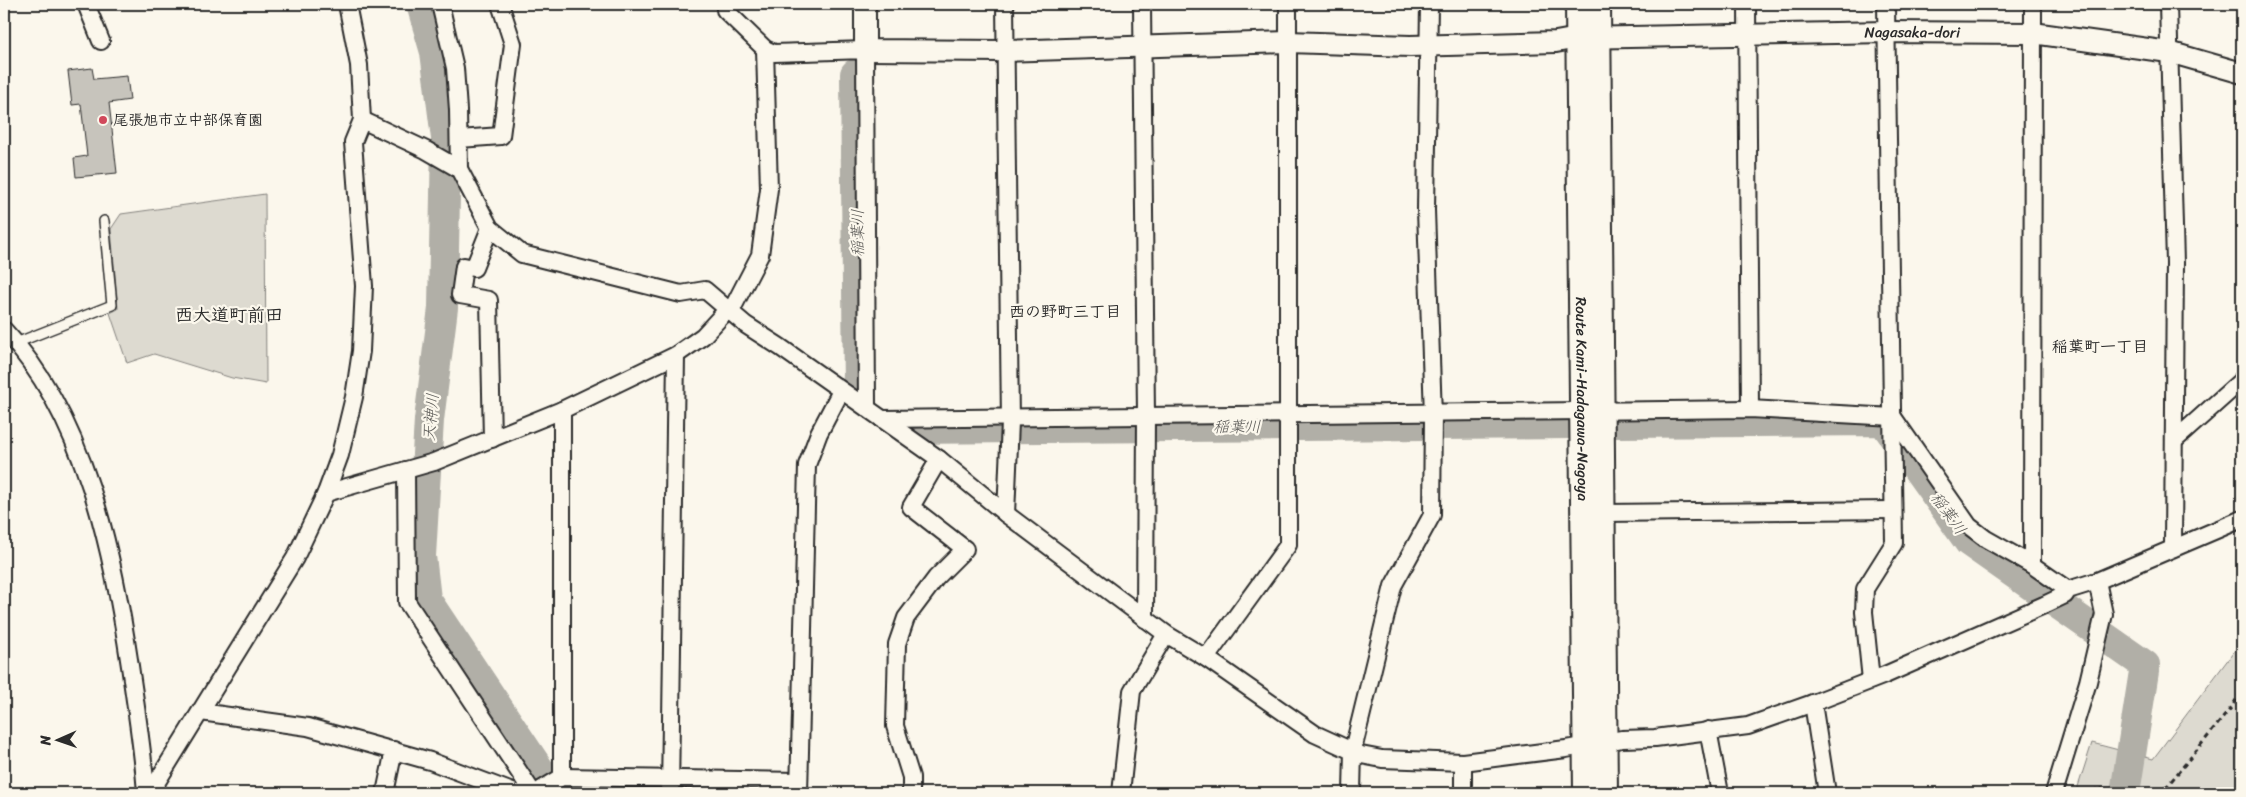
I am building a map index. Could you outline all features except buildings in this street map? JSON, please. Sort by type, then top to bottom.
[{"type":"main road","name":"Route Kami-Hadagawa-Nagoya","points":[[1578,4],[1588,37],[1592,409],[1583,564],[1595,743],[1605,793]]},
{"type":"main road","name":"Route Kami-Hadagawa-Nagoya","points":[[1588,37],[1598,4]]},
{"type":"main road","name":"Route Kami-Hadagawa-Nagoya","points":[[1586,793],[1595,743],[1604,514],[1592,409]]},
{"type":"street","points":[[86,4],[102,41]]},
{"type":"street","points":[[150,793],[202,712],[295,558],[326,493],[340,455],[354,397],[361,351],[364,286],[353,142],[362,120],[359,65],[347,4]]},
{"type":"street","points":[[440,4],[454,68],[459,169],[490,228],[522,254],[681,294],[705,290],[728,312],[939,459],[1006,514],[1166,634],[1206,658],[1315,734],[1361,755],[1382,758],[1463,762],[1595,743],[1655,738],[1748,726],[1871,680],[2044,605],[2066,592],[2097,581],[2242,519]]},
{"type":"street","points":[[459,140],[501,136],[513,44],[500,4]]},
{"type":"street","points":[[724,4],[725,10],[765,49],[774,53],[865,50]]},
{"type":"street","points":[[865,4],[867,408]]},
{"type":"street","points":[[1005,4],[1010,425],[1006,514]]},
{"type":"street","points":[[1142,4],[1146,416],[1145,619]]},
{"type":"street","points":[[1206,658],[1288,545],[1288,4]]},
{"type":"street","points":[[1352,793],[1353,750],[1393,586],[1432,515],[1433,415],[1426,210],[1429,4]]},
{"type":"street","points":[[1748,4],[1750,409]]},
{"type":"street","points":[[1871,680],[1864,612],[1865,589],[1894,544],[1886,4]]},
{"type":"street","points":[[2032,565],[2033,4]]},
{"type":"street","points":[[2168,4],[2176,263],[2173,548]]},
{"type":"street","name":"Nagasaka-dori","points":[[865,50],[1005,51],[1142,45],[1288,42],[1429,46],[1556,42],[1588,37],[1747,36],[1886,32],[2033,33],[2170,52],[2242,72]]},
{"type":"street","points":[[326,493],[434,462],[562,410],[676,355],[703,336],[728,312],[760,255],[768,188],[765,49]]},
{"type":"street","points":[[362,120],[426,150],[459,169]]},
{"type":"street","points":[[490,228],[474,268],[464,266],[460,295],[489,300],[492,438]]},
{"type":"street","points":[[4,330],[16,343],[57,403],[97,503],[123,621],[143,754],[146,793]]},
{"type":"street","points":[[670,786],[676,355]]},
{"type":"street","points":[[2175,440],[2242,380]]},
{"type":"street","points":[[407,470],[407,602],[538,792],[562,777],[670,786],[799,787],[807,464],[819,433],[842,391]]},
{"type":"street","points":[[882,419],[1010,425],[1146,416],[1433,415],[1592,409],[1750,409],[1892,420],[1969,526],[1986,539],[2032,565],[2066,592]]},
{"type":"street","points":[[562,410],[562,777]]},
{"type":"street","points":[[911,793],[911,777],[895,726],[897,644],[906,618],[936,578],[964,549],[911,507],[939,459]]},
{"type":"street","points":[[1604,514],[1894,510]]},
{"type":"street","points":[[2054,793],[2088,682],[2104,614],[2097,581]]},
{"type":"street","points":[[1122,793],[1132,691],[1166,634]]},
{"type":"street","points":[[1813,703],[1827,793]]},
{"type":"street","points":[[202,712],[308,727],[430,761],[515,793]]},
{"type":"street","points":[[1708,730],[1720,793]]},
{"type":"street","points":[[385,793],[394,750]]},
{"type":"street","points":[[1463,762],[1463,793]]},
{"type":"lane","points":[[16,343],[112,305],[104,221]]},
{"type":"path","points":[[2158,793],[2168,785],[2232,708],[2242,690]]},
{"type":"path","points":[[2096,793],[2097,788],[2120,793]]},
{"type":"shaded area","points":[[265,194],[266,384],[232,378],[154,354],[127,363],[110,313],[118,309],[111,229],[121,214]]},
{"type":"shaded area","points":[[2242,641],[2242,793],[2076,793],[2092,743],[2153,759]]},
{"type":"waterway","name":"天神川","points":[[421,4],[435,52],[446,138],[443,308],[429,420],[421,556],[426,599],[555,793]]},
{"type":"waterway","name":"稲葉川","points":[[855,74],[858,393]]},
{"type":"waterway","name":"稲葉川","points":[[1617,423],[1883,421],[1969,542],[2145,665],[2125,793]]},
{"type":"waterway","name":"稲葉川","points":[[905,429],[1568,424]]},
{"type":"place","name":"尾張旭市立中部保育園","points":[[103,120]]},
{"type":"district","name":"西の野町三丁目","points":[[1065,311]]},
{"type":"district","name":"西大道町前田","points":[[229,315]]},
{"type":"district","name":"稲葉町一丁目","points":[[2100,346]]}]
